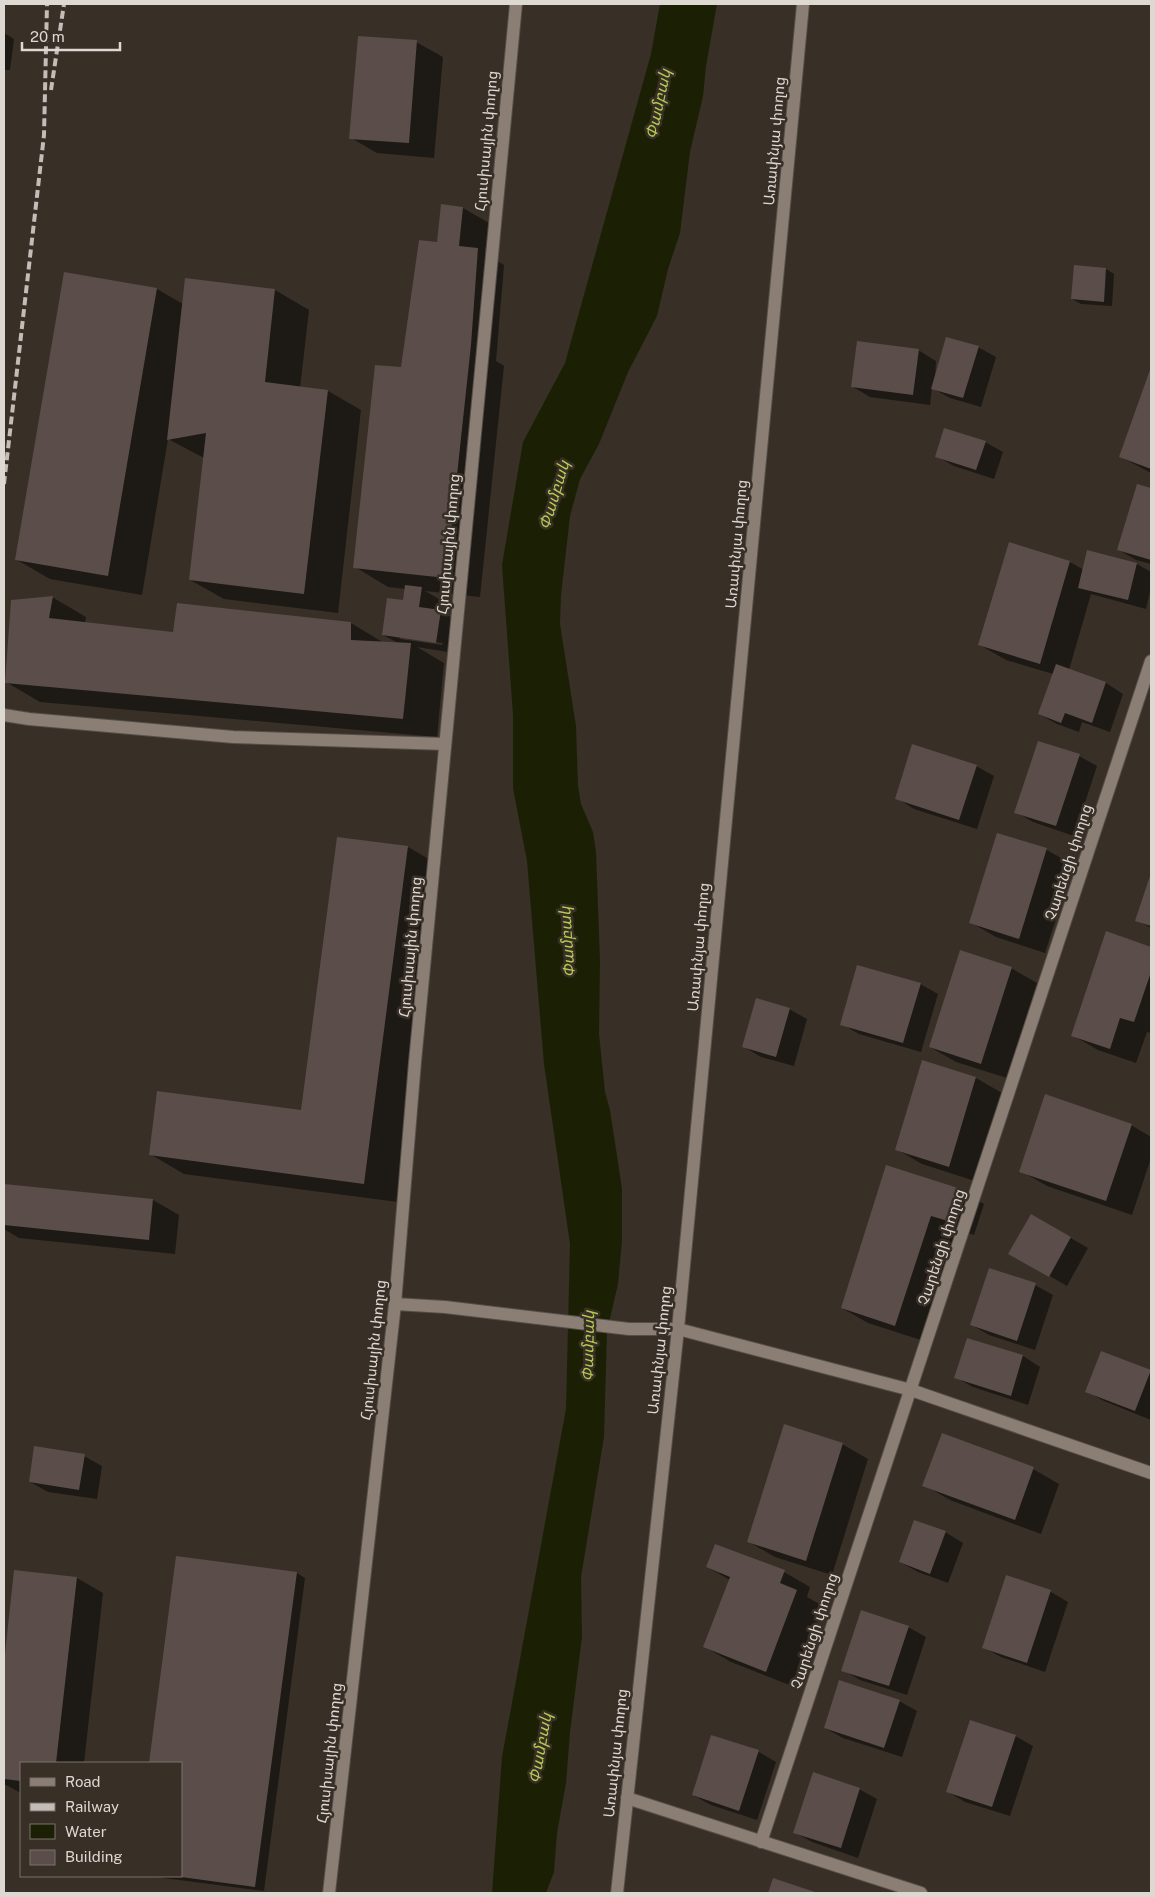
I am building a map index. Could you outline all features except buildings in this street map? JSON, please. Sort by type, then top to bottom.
[{"type":"street","name":"Հյուսիսային փողոց","points":[[329,1893],[395,1304],[414,1072],[516,4]]},
{"type":"street","name":"Առափնյա փողոց","points":[[617,1893],[678,1329],[803,4]]},
{"type":"street","name":"Չարենցի փողոց","points":[[761,1842],[1151,661]]},
{"type":"street","points":[[4,715],[29,719],[233,737],[445,744]]},
{"type":"street","points":[[395,1304],[445,1307],[629,1329],[678,1329],[911,1390],[1151,1473]]},
{"type":"street","points":[[627,1798],[761,1842],[883,1887],[921,1893]]},
{"type":"water","name":"Փամբակ","points":[[660,4],[717,4],[706,66],[703,96],[690,152],[680,233],[668,269],[657,316],[628,372],[599,444],[580,479],[570,516],[561,595],[560,624],[576,726],[578,786],[581,804],[593,832],[596,852],[600,961],[599,1034],[605,1092],[610,1110],[622,1189],[622,1241],[618,1284],[607,1331],[604,1437],[581,1577],[582,1637],[570,1732],[566,1783],[557,1833],[554,1872],[546,1893],[492,1893],[502,1757],[566,1409],[570,1244],[544,1064],[527,861],[513,788],[513,715],[502,565],[523,442],[565,363],[651,54]]},
{"type":"railway","points":[[4,484],[44,135],[47,4]]},
{"type":"railway","points":[[51,90],[64,4]]}]
